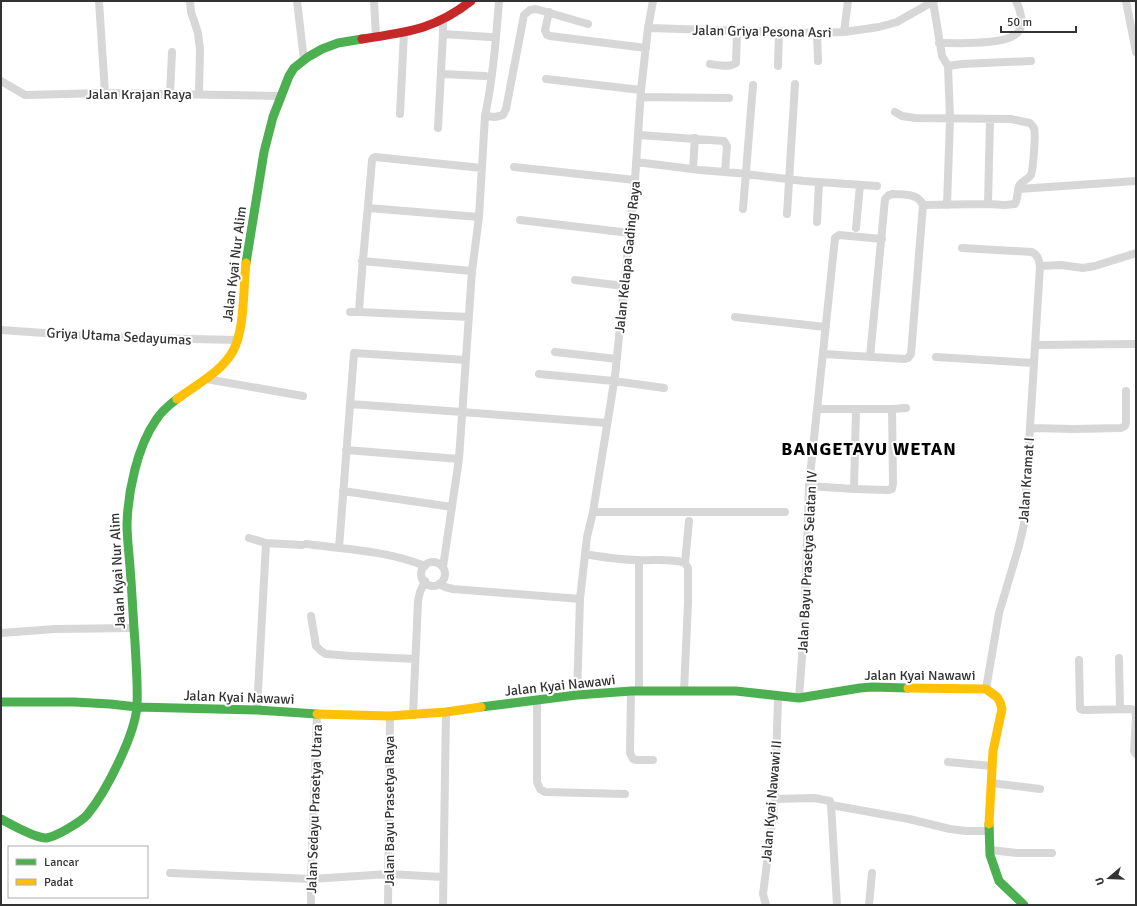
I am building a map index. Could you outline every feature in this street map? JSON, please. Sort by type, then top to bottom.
[{"type":"street","points":[[99,1],[105,93]]},
{"type":"street","points":[[190,1],[191,12],[199,38],[199,94]]},
{"type":"street","points":[[297,1],[304,60]]},
{"type":"street","points":[[374,1],[376,36]]},
{"type":"street","name":"Jalan Kyai Nur Alim","points":[[1,819],[34,835],[46,838],[62,832],[86,816],[102,794],[132,729],[137,707],[134,628],[127,526],[128,509],[137,467],[151,426],[159,415],[170,404],[226,363],[238,340],[244,282],[266,144],[281,96],[292,69],[315,52],[332,45],[349,40],[427,27],[437,23],[471,1]]},
{"type":"street","points":[[439,584],[444,579],[445,575],[443,567],[459,459],[472,271],[479,217],[485,116],[490,86],[499,1]]},
{"type":"street","name":"Jalan Kelapa Gading Raya","points":[[578,696],[580,599],[586,537],[593,512],[617,358],[635,180],[641,94],[648,28],[653,1]]},
{"type":"street","name":"Jalan Griya Pesona Asri","points":[[648,28],[817,33],[844,32],[848,1]]},
{"type":"street","points":[[844,32],[880,27],[897,22],[933,1],[939,43],[942,56],[948,66],[950,118],[947,205]]},
{"type":"street","points":[[939,43],[992,42],[1012,38],[1019,31],[1022,19],[1016,1]]},
{"type":"street","points":[[1126,1],[1136,52]]},
{"type":"street","points":[[485,116],[495,117],[503,115],[506,109],[524,14],[530,10],[536,9],[588,24]]},
{"type":"street","points":[[548,12],[545,30],[550,36],[646,48]]},
{"type":"street","points":[[438,128],[443,19]]},
{"type":"street","points":[[710,64],[731,66],[736,63],[737,31]]},
{"type":"street","points":[[400,114],[404,32]]},
{"type":"street","points":[[778,66],[779,32]]},
{"type":"street","points":[[817,33],[818,61]]},
{"type":"street","points":[[443,34],[490,37]]},
{"type":"street","points":[[170,94],[172,52]]},
{"type":"street","points":[[948,66],[1031,61]]},
{"type":"street","points":[[441,74],[485,76]]},
{"type":"street","points":[[546,79],[641,94],[728,98]]},
{"type":"street","name":"Jalan Krajan Raya","points":[[1,81],[26,95],[105,93],[281,96]]},
{"type":"street","points":[[786,214],[795,84]]},
{"type":"street","points":[[743,209],[753,85]]},
{"type":"street","points":[[895,112],[902,116],[915,118],[1021,120],[1030,123],[1034,128],[1031,174],[1023,181],[1014,204],[923,205]]},
{"type":"street","points":[[988,204],[990,119]]},
{"type":"street","points":[[638,135],[722,140],[727,146],[726,172]]},
{"type":"street","points":[[693,170],[695,138]]},
{"type":"street","points":[[359,312],[362,261],[372,160],[375,157],[482,168]]},
{"type":"street","points":[[636,162],[693,170],[877,186]]},
{"type":"street","points":[[514,167],[635,180]]},
{"type":"street","points":[[1019,189],[1136,181]]},
{"type":"street","points":[[817,222],[819,182]]},
{"type":"street","points":[[856,228],[860,185]]},
{"type":"street","points":[[824,354],[870,357],[905,359],[911,354],[923,205],[919,198],[916,197],[893,194],[887,196],[885,199],[870,357]]},
{"type":"street","points":[[368,208],[479,217]]},
{"type":"street","points":[[520,220],[630,233]]},
{"type":"street","name":"Jalan Bayu Prasetya Selatan IV","points":[[799,698],[804,630],[809,486],[835,238],[839,235],[882,239]]},
{"type":"street","points":[[962,248],[1032,252],[1036,254],[1040,266],[1061,265],[1084,268],[1136,253]]},
{"type":"street","points":[[362,261],[472,271]]},
{"type":"street","name":"Jalan Kramat I","points":[[986,689],[998,613],[1018,551],[1024,524],[1040,266]]},
{"type":"street","points":[[575,280],[624,286]]},
{"type":"street","points":[[350,312],[469,317]]},
{"type":"street","points":[[735,316],[826,327]]},
{"type":"street","name":"Griya Utama Sedayumas","points":[[1,330],[102,337],[238,340]]},
{"type":"street","points":[[1035,345],[1136,344]]},
{"type":"street","points":[[555,352],[617,358]]},
{"type":"street","points":[[339,548],[354,353],[466,360]]},
{"type":"street","points":[[936,357],[1034,362]]},
{"type":"street","points":[[538,374],[614,381],[664,388]]},
{"type":"street","points":[[206,379],[303,396]]},
{"type":"street","points":[[1030,428],[1121,428],[1126,423],[1126,391]]},
{"type":"street","points":[[350,404],[607,424]]},
{"type":"street","points":[[817,409],[906,408]]},
{"type":"street","points":[[854,489],[856,409]]},
{"type":"street","points":[[809,486],[854,489],[892,489],[892,409]]},
{"type":"street","points":[[346,450],[459,459]]},
{"type":"street","points":[[343,492],[452,507]]},
{"type":"street","points":[[593,512],[785,512]]},
{"type":"street","points":[[684,691],[688,603],[688,568],[686,563],[689,521]]},
{"type":"street","points":[[249,538],[266,542],[304,544],[396,556],[425,566]]},
{"type":"street","points":[[257,710],[266,542]]},
{"type":"street","points":[[585,554],[639,560],[678,560],[686,563]]},
{"type":"street","points":[[639,560],[635,691],[630,753],[633,759],[653,760]]},
{"type":"street","points":[[412,715],[418,601],[424,581],[422,569],[432,562],[440,564],[443,567]]},
{"type":"street","points":[[424,581],[432,585],[439,584],[453,589],[580,599]]},
{"type":"street","points":[[311,616],[316,646],[320,651],[326,654],[415,658]]},
{"type":"street","points":[[1,633],[55,629],[134,628]]},
{"type":"street","points":[[1119,658],[1120,709]]},
{"type":"street","points":[[1079,660],[1080,709],[1135,710],[1134,751],[1136,754]]},
{"type":"street","name":"Jalan Kyai Nawawi","points":[[1,702],[74,702],[137,707],[257,710],[318,714],[390,716],[446,712],[578,696],[635,691],[736,691],[799,698],[872,687],[986,689]]},
{"type":"street","points":[[986,689],[999,697],[1001,704],[1001,715],[992,766],[990,850],[999,881],[1024,905]]},
{"type":"street","name":"Jalan Kyai Nawawi II","points":[[766,905],[763,894],[775,799],[778,696]]},
{"type":"street","points":[[537,701],[537,782],[540,789],[545,792],[624,794]]},
{"type":"street","points":[[443,905],[446,712]]},
{"type":"street","name":"Jalan Sedayu Prasetya Utara","points":[[312,905],[311,879],[318,714]]},
{"type":"street","name":"Jalan Bayu Prasetya Raya","points":[[388,905],[390,716]]},
{"type":"street","points":[[948,762],[992,766]]},
{"type":"street","points":[[991,783],[1040,789]]},
{"type":"street","points":[[775,799],[822,799],[830,801],[837,905]]},
{"type":"street","points":[[831,805],[909,819],[950,829],[966,831],[990,830]]},
{"type":"street","points":[[990,850],[1017,853],[1052,853]]},
{"type":"street","points":[[170,873],[311,879],[389,874],[443,877]]},
{"type":"street","points":[[869,905],[872,873]]},
{"type":"traffic: fast","points":[[246,263],[264,152],[273,117],[289,76],[294,68],[308,57],[322,49],[338,43],[362,39]]},
{"type":"traffic: fast","points":[[1,819],[40,837],[50,837],[62,832],[85,818],[95,805],[111,778],[125,747],[131,732],[137,706],[137,674],[127,529],[129,498],[139,456],[149,431],[160,414],[177,399]]},
{"type":"traffic: fast","points":[[481,707],[577,695],[631,691],[736,691],[799,698],[860,688],[908,688]]},
{"type":"traffic: fast","points":[[1,702],[74,702],[137,707],[257,710],[317,714]]},
{"type":"traffic: fast","points":[[989,824],[990,855],[999,881],[1024,905]]},
{"type":"traffic: slow","points":[[177,399],[224,364],[233,351],[240,332],[242,320],[246,263]]},
{"type":"traffic: slow","points":[[908,688],[986,689],[997,697],[1000,702],[1002,709],[993,751],[989,824]]},
{"type":"traffic: slow","points":[[317,714],[390,716],[446,712],[481,707]]},
{"type":"traffic: jam","points":[[362,39],[407,32],[432,24],[458,11],[471,1]]},
{"type":"district","name":"BANGETAYU WETAN","points":[[869,449]]}]
